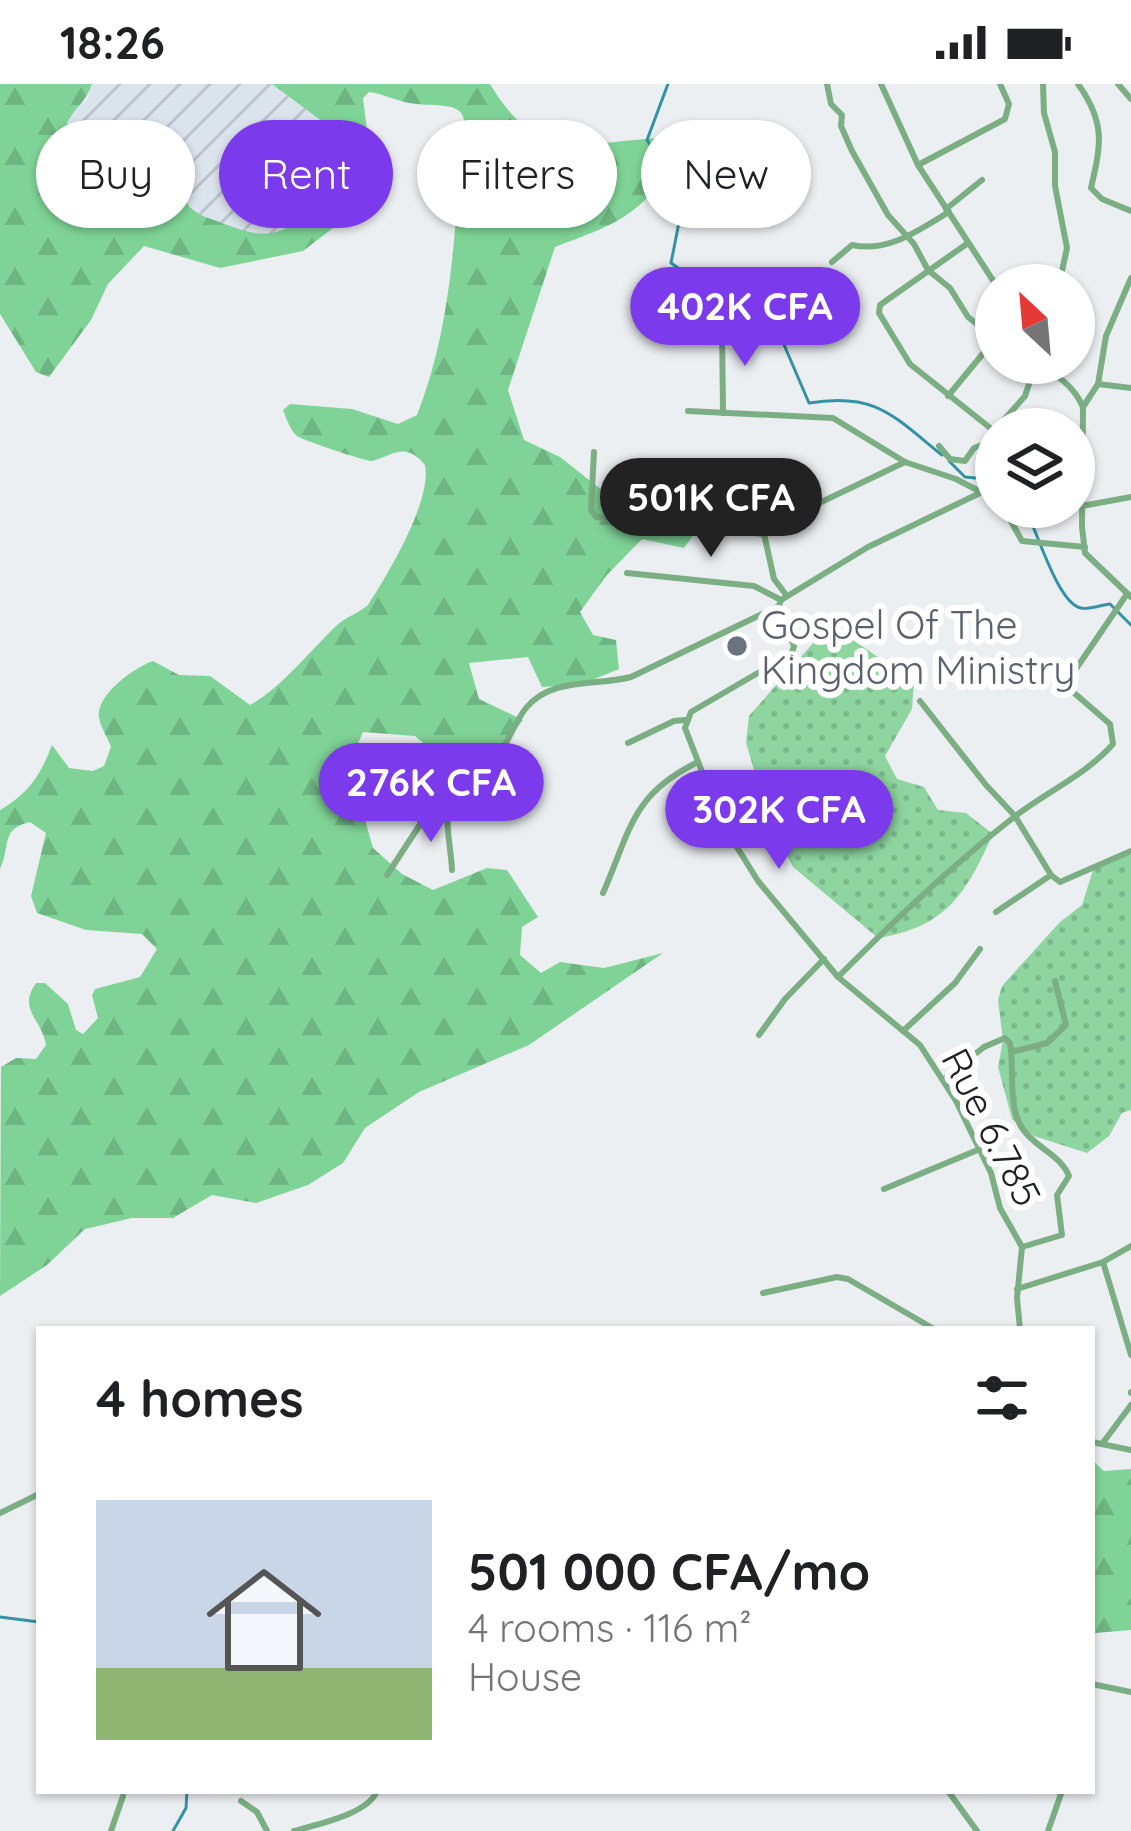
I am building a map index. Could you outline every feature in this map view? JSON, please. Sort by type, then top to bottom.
[{"type":"street","points":[[827,84],[852,151],[888,215],[908,236],[928,270],[950,288],[975,322]]},
{"type":"street","points":[[881,84],[918,165],[982,264]]},
{"type":"street","points":[[918,165],[1005,119],[1009,104],[1000,84]]},
{"type":"street","points":[[1043,84],[1067,248],[1064,264]]},
{"type":"street","points":[[1078,84],[1100,130],[1102,149],[1092,183],[1094,194],[1131,211]]},
{"type":"street","points":[[1118,84],[1131,99]]},
{"type":"street","points":[[832,262],[852,245],[868,249],[908,236],[982,181]]},
{"type":"street","points":[[968,243],[880,305],[879,313],[910,364],[975,418]]},
{"type":"street","points":[[1066,384],[1083,407],[1098,384],[1106,336],[1131,278]]},
{"type":"street","points":[[722,325],[723,413]]},
{"type":"street","points":[[948,396],[975,362]]},
{"type":"street","points":[[1098,384],[1131,388]]},
{"type":"street","points":[[688,411],[832,418],[905,462],[956,479],[975,492]]},
{"type":"street","points":[[939,446],[950,459],[966,460],[975,446]]},
{"type":"street","points":[[594,452],[591,510],[596,517],[720,531],[761,532],[905,462]]},
{"type":"street","points":[[628,743],[685,720],[792,653],[790,627],[761,532],[731,463]]},
{"type":"street","points":[[387,875],[423,820],[463,772],[494,761],[527,706],[540,695],[571,684],[606,684],[631,676],[782,601],[868,547],[975,495]]},
{"type":"street","points":[[1095,504],[1131,497]]},
{"type":"street","points":[[1015,528],[1022,541],[1084,547]]},
{"type":"street","points":[[838,977],[927,890],[1016,815],[1096,761],[1113,744],[1111,724],[1065,685],[1129,596],[1095,566],[1084,547],[1083,528]]},
{"type":"street","points":[[627,573],[754,586],[782,601]]},
{"type":"street","points":[[920,701],[986,785],[1016,815],[1051,875],[1060,882],[1131,851]]},
{"type":"street","name":"Rue 6.785","points":[[685,720],[696,763],[722,823],[758,881],[838,977],[920,1045],[943,1080],[980,1149],[996,1184],[1000,1208],[1022,1247],[1017,1288],[1020,1326]]},
{"type":"street","points":[[603,893],[642,800],[696,763]]},
{"type":"street","points":[[448,792],[452,870]]},
{"type":"street","points":[[996,912],[1051,875]]},
{"type":"street","points":[[903,1031],[956,982],[980,949]]},
{"type":"street","points":[[759,1035],[784,999],[824,959]]},
{"type":"street","points":[[1012,1052],[1047,1042],[1066,1024],[1055,981]]},
{"type":"street","points":[[943,1080],[1005,1038],[1012,1052],[1014,1108],[1021,1127],[1039,1148],[1065,1166],[1069,1176],[1057,1195],[1062,1235],[1022,1247]]},
{"type":"street","points":[[884,1189],[980,1149]]},
{"type":"street","points":[[1017,1288],[1103,1262],[1131,1246]]},
{"type":"street","points":[[1103,1262],[1131,1355]]},
{"type":"street","points":[[763,1293],[837,1277],[848,1279],[929,1326]]},
{"type":"street","points":[[1102,1444],[1131,1405]]},
{"type":"street","points":[[1095,1443],[1131,1450]]},
{"type":"street","points":[[0,1514],[36,1496]]},
{"type":"street","points":[[1095,1685],[1131,1692]]},
{"type":"street","points":[[294,1831],[357,1809],[378,1794]]},
{"type":"street","points":[[950,1794],[977,1831]]},
{"type":"street","points":[[1048,1831],[1061,1794]]},
{"type":"street","points":[[111,1831],[123,1796]]},
{"type":"street","points":[[241,1801],[257,1812],[267,1831]]},
{"type":"shaded area","points":[[92,84],[272,84],[320,120],[219,120],[219,222],[195,212],[195,120],[68,120],[88,99]]},
{"type":"shaded area","points":[[236,228],[288,228],[287,229],[259,237]]},
{"type":"green space","points":[[0,84],[92,84],[69,120],[36,120],[36,228],[195,228],[195,211],[219,222],[219,228],[255,233],[333,228],[303,251],[220,268],[144,246],[108,284],[91,320],[49,377],[36,372],[0,314]]},
{"type":"green space","points":[[272,84],[490,84],[519,120],[464,120],[448,106],[369,92],[363,98],[366,120],[320,120]]},
{"type":"green space","points":[[641,139],[641,204],[617,220],[617,141]]},
{"type":"green space","points":[[455,228],[602,228],[555,247],[508,390],[524,440],[560,457],[631,513],[702,523],[684,548],[642,539],[580,612],[593,635],[616,640],[619,669],[580,685],[542,687],[528,657],[469,663],[479,699],[523,720],[500,750],[441,758],[415,736],[363,732],[349,764],[373,848],[402,874],[433,890],[487,868],[507,870],[538,917],[522,927],[520,955],[541,973],[560,962],[604,968],[663,953],[529,1045],[419,1092],[365,1128],[343,1163],[308,1185],[256,1203],[212,1195],[173,1218],[132,1218],[85,1229],[47,1265],[0,1296],[1,1067],[16,1058],[36,1059],[46,1045],[30,1008],[31,992],[36,983],[45,983],[68,1004],[76,1030],[83,1034],[98,1018],[92,995],[95,989],[140,977],[157,949],[142,934],[86,930],[37,913],[31,896],[46,833],[30,822],[14,829],[0,869],[0,810],[32,783],[52,745],[69,768],[93,771],[104,766],[111,747],[99,709],[110,691],[136,669],[153,661],[179,675],[210,676],[250,705],[284,679],[340,623],[368,605],[415,517],[425,465],[411,453],[393,453],[372,461],[310,442],[297,436],[283,410],[290,404],[352,409],[398,424],[417,415],[437,349]]},
{"type":"green space","points":[[821,634],[849,637],[914,682],[912,709],[885,756],[897,779],[924,787],[938,810],[966,813],[993,834],[951,904],[938,916],[902,933],[878,938],[793,867],[769,820],[746,743],[749,716]]},
{"type":"green space","points":[[1131,853],[1131,1110],[1122,1113],[1109,1136],[1087,1153],[1034,1136],[1012,1119],[998,1067],[1003,1040],[998,1000],[1002,986],[1060,922],[1082,905],[1095,864]]},
{"type":"green space","points":[[1095,1463],[1104,1471],[1131,1469],[1131,1630],[1095,1633]]},
{"type":"waterway","points":[[668,84],[647,140],[684,197],[671,263],[782,340],[809,403],[868,404],[942,455]]},
{"type":"waterway","points":[[949,461],[965,477],[975,478]]},
{"type":"waterway","points":[[1033,528],[1072,603],[1084,608],[1110,604],[1131,625]]},
{"type":"waterway","points":[[0,1617],[36,1622]]},
{"type":"waterway","points":[[173,1831],[186,1808],[187,1794]]},
{"type":"place","name":"Gospel Of The Kingdom Ministry","points":[[737,646]]}]
